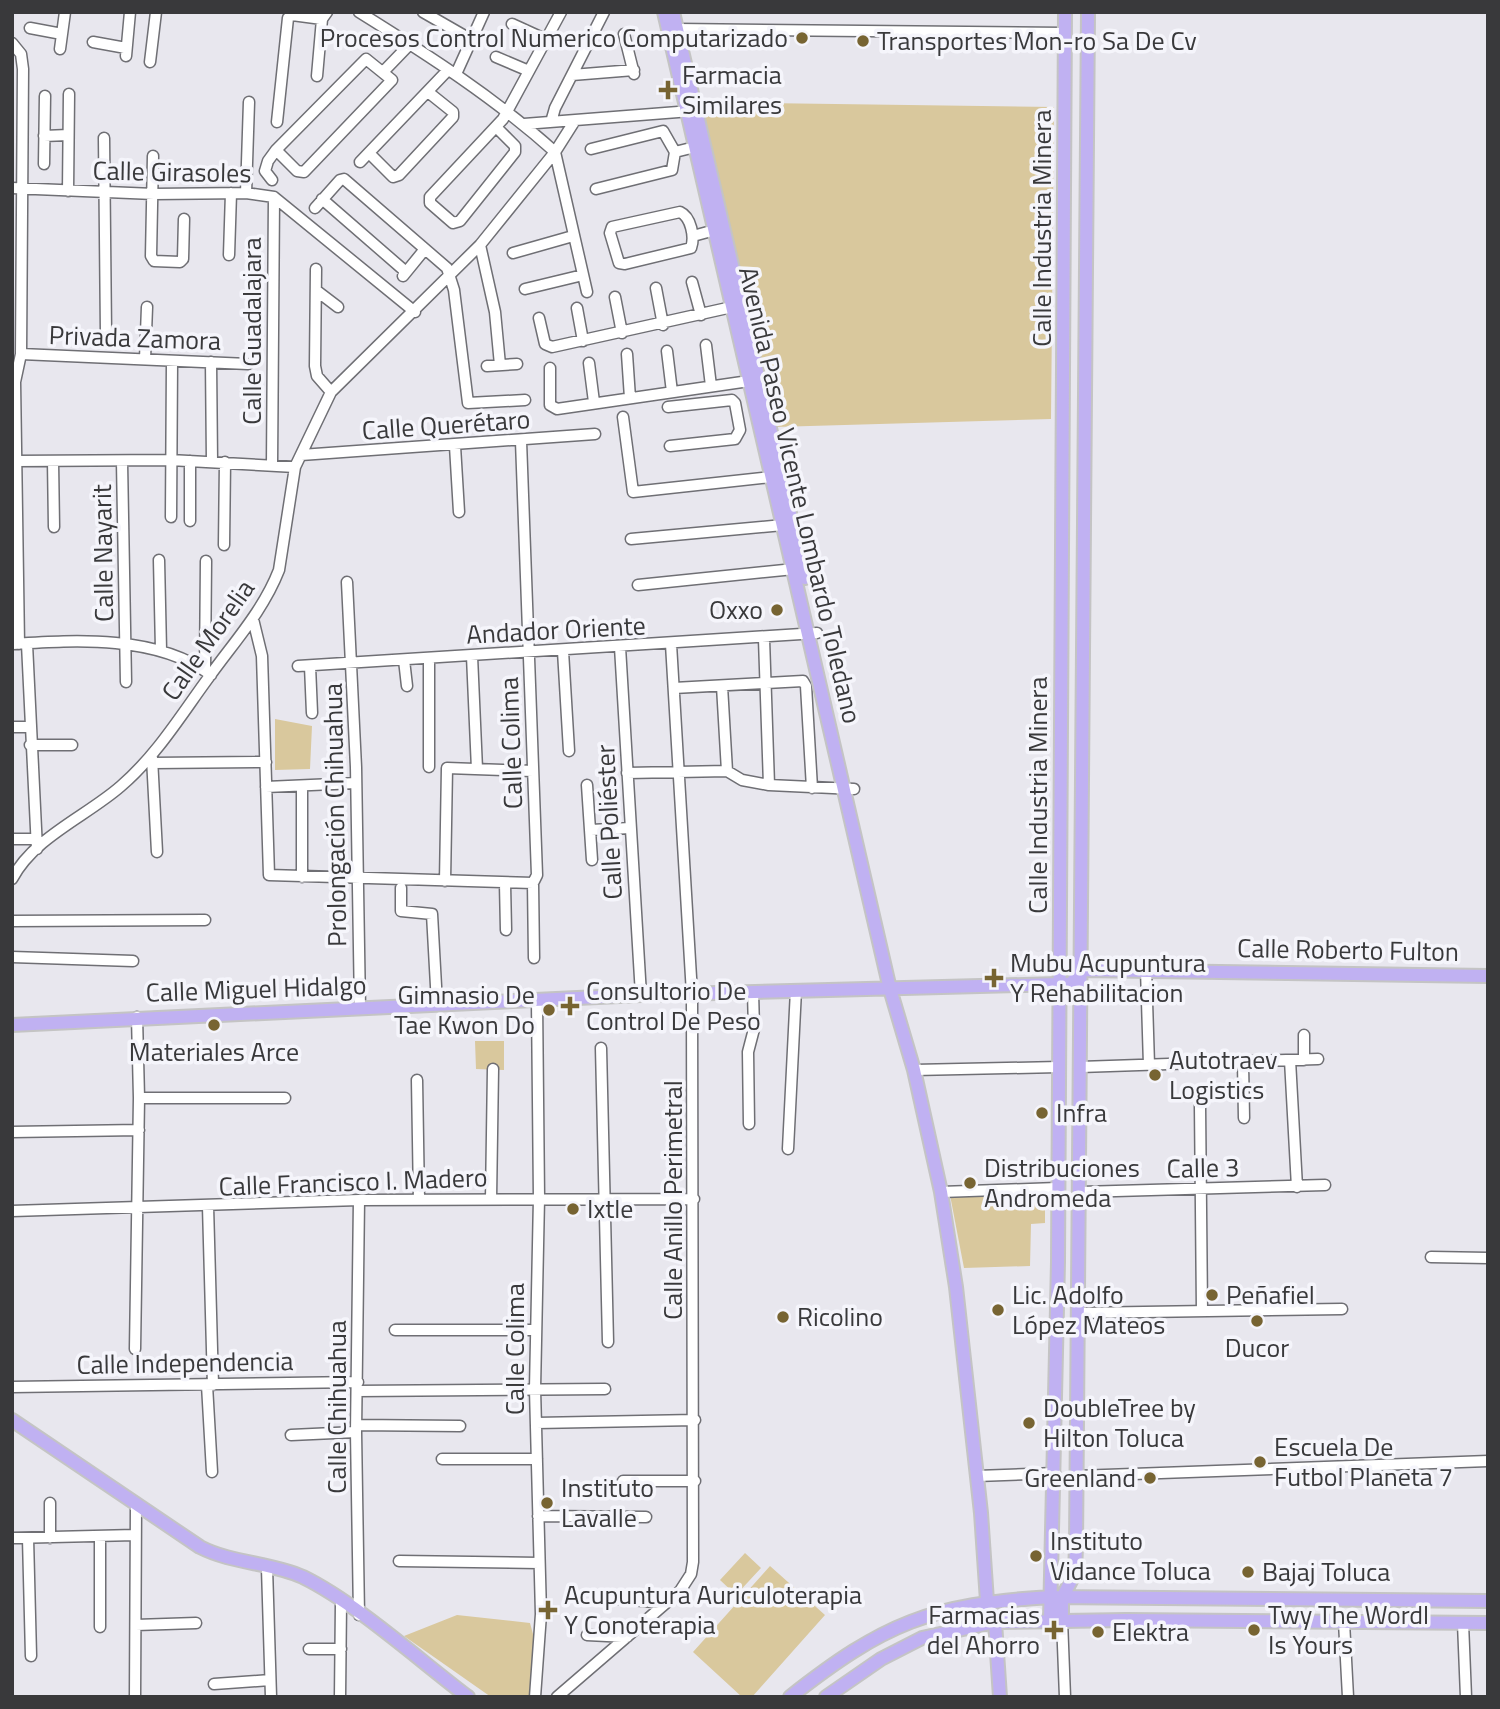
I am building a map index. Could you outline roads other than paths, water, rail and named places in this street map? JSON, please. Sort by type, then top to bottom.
[{"type":"main road","name":"Avenida Paseo Vicente Lombardo Toledano","points":[[664,12],[691,111],[850,789],[890,989],[914,1070],[941,1192],[956,1286],[977,1476],[987,1601]]},
{"type":"main road","name":"Avenida Paseo Vicente Lombardo Toledano","points":[[673,12],[695,147],[749,381],[764,425],[771,477],[813,633]]},
{"type":"main road","name":"Calle Industria Minera","points":[[1056,1620],[1054,1546],[1065,12]]},
{"type":"main road","name":"Calle Industria Minera","points":[[1057,1597],[1075,1573],[1076,1546],[1081,1192],[1088,12]]},
{"type":"main road","name":"Calle Roberto Fulton","points":[[1082,970],[1488,975]]},
{"type":"main road","points":[[1059,985],[1070,984],[1082,970]]},
{"type":"main road","name":"Calle Miguel Hidalgo","points":[[12,1025],[137,1017],[692,993],[1059,985]]},
{"type":"main road","points":[[1058,1262],[1079,1262]]},
{"type":"main road","points":[[12,1420],[136,1506],[216,1555],[303,1577],[359,1615],[468,1697]]},
{"type":"main road","points":[[1054,1546],[1067,1551],[1076,1546]]},
{"type":"main road","points":[[790,1697],[830,1666],[886,1630],[926,1614],[987,1601],[1057,1597],[1488,1601]]},
{"type":"main road","points":[[826,1697],[840,1691],[922,1637],[995,1622],[1056,1620],[1488,1623]]},
{"type":"main road","points":[[995,1622],[1000,1697]]},
{"type":"street","points":[[60,49],[65,12]]},
{"type":"street","points":[[93,42],[126,52],[130,12]]},
{"type":"street","points":[[150,62],[156,12]]},
{"type":"street","points":[[359,12],[508,111],[555,152],[587,292]]},
{"type":"street","points":[[423,12],[443,17],[470,38]]},
{"type":"street","points":[[360,162],[428,92],[452,72],[484,12]]},
{"type":"street","points":[[496,127],[515,146],[515,152],[460,221],[453,223],[430,203],[430,197],[508,111],[561,12]]},
{"type":"street","points":[[551,122],[604,12]]},
{"type":"street","points":[[277,122],[288,18],[292,15],[324,16],[317,76]]},
{"type":"street","points":[[512,24],[547,40]]},
{"type":"street","points":[[30,28],[62,34]]},
{"type":"street","points":[[677,29],[1064,33]]},
{"type":"street","points":[[572,75],[634,74],[624,34]]},
{"type":"street","points":[[383,72],[410,44]]},
{"type":"street","points":[[12,839],[36,844],[29,727],[20,644],[15,502],[14,373],[21,354],[16,266],[17,188],[23,69],[15,45]]},
{"type":"street","points":[[496,57],[529,71]]},
{"type":"street","points":[[272,180],[266,166],[276,150],[366,58],[392,80],[304,172],[297,171],[276,150]]},
{"type":"street","points":[[369,153],[393,177],[400,175],[453,117],[453,112],[428,92]]},
{"type":"street","points":[[68,191],[69,94]]},
{"type":"street","points":[[44,164],[45,96]]},
{"type":"street","points":[[246,193],[249,102]]},
{"type":"street","points":[[524,124],[691,111]]},
{"type":"street","name":"Calle Morelia","points":[[12,879],[36,844],[119,788],[153,759],[208,673],[253,620],[279,570],[295,467],[331,392],[480,245],[555,152],[574,122]]},
{"type":"street","points":[[591,149],[663,131],[668,134],[675,152],[672,170],[596,189]]},
{"type":"street","points":[[44,136],[68,135]]},
{"type":"street","points":[[104,138],[107,334]]},
{"type":"street","points":[[675,152],[695,147]]},
{"type":"street","points":[[153,156],[153,261],[180,262],[183,259],[184,219]]},
{"type":"street","points":[[315,208],[340,180],[344,179],[447,268],[451,276],[466,400],[472,405],[525,400]]},
{"type":"street","name":"Calle Girasoles","points":[[17,188],[154,194],[246,193],[274,197],[415,312]]},
{"type":"street","points":[[229,255],[231,193]]},
{"type":"street","name":"Calle Guadalajara","points":[[272,465],[274,197]]},
{"type":"street","points":[[322,200],[404,275],[425,249]]},
{"type":"street","points":[[680,212],[686,216],[693,236],[693,245],[688,250],[621,265],[610,233],[614,226],[680,212]]},
{"type":"street","points":[[693,236],[715,230]]},
{"type":"street","points":[[513,253],[573,236]]},
{"type":"street","points":[[480,245],[495,312],[500,365]]},
{"type":"street","points":[[316,269],[315,366],[317,376],[331,392]]},
{"type":"street","points":[[525,289],[583,275]]},
{"type":"street","points":[[692,282],[701,315]]},
{"type":"street","points":[[656,288],[663,325]]},
{"type":"street","points":[[317,290],[338,307]]},
{"type":"street","points":[[615,297],[622,333]]},
{"type":"street","points":[[145,359],[147,307]]},
{"type":"street","points":[[540,318],[545,344],[552,347],[663,325],[732,307]]},
{"type":"street","points":[[577,308],[583,341]]},
{"type":"street","points":[[706,345],[711,386]]},
{"type":"street","points":[[667,351],[672,392]]},
{"type":"street","name":"Privada Zamora","points":[[21,354],[248,364]]},
{"type":"street","points":[[627,355],[630,398]]},
{"type":"street","points":[[171,517],[172,362]]},
{"type":"street","points":[[211,362],[212,461]]},
{"type":"street","points":[[589,363],[594,402]]},
{"type":"street","points":[[487,366],[517,364]]},
{"type":"street","points":[[550,368],[550,405],[553,408],[749,381]]},
{"type":"street","points":[[668,407],[732,400],[740,430],[735,439],[670,446]]},
{"type":"street","points":[[623,417],[631,489],[637,493],[771,477]]},
{"type":"street","points":[[740,430],[764,425]]},
{"type":"street","name":"Calle Querétaro","points":[[301,455],[595,434]]},
{"type":"street","name":"Calle Colima","points":[[521,441],[533,771],[534,958]]},
{"type":"street","points":[[455,446],[459,512]]},
{"type":"street","points":[[16,461],[170,460],[295,467]]},
{"type":"street","points":[[53,461],[54,527]]},
{"type":"street","name":"Calle Nayarit","points":[[122,461],[127,644]]},
{"type":"street","points":[[190,461],[190,521]]},
{"type":"street","points":[[224,545],[225,462]]},
{"type":"street","points":[[631,540],[783,525]]},
{"type":"street","points":[[159,560],[161,650]]},
{"type":"street","points":[[206,561],[208,673]]},
{"type":"street","points":[[638,585],[794,569]]},
{"type":"street","name":"Prolongación Chihuahua","points":[[347,582],[353,663],[360,1008]]},
{"type":"street","points":[[253,620],[262,656],[270,875],[505,884],[535,879]]},
{"type":"street","name":"Andador Oriente","points":[[298,666],[764,639],[813,633]]},
{"type":"street","points":[[764,639],[769,785]]},
{"type":"street","name":"Calle Nayarit","points":[[20,644],[127,644],[161,650],[208,673]]},
{"type":"street","points":[[126,682],[127,644]]},
{"type":"street","name":"Calle Anillo Perimetral","points":[[557,1697],[680,1591],[691,1574],[696,1536],[692,993],[681,770],[671,644]]},
{"type":"street","name":"Calle Poliéster","points":[[620,647],[641,995]]},
{"type":"street","points":[[563,651],[569,751]]},
{"type":"street","points":[[471,656],[477,769]]},
{"type":"street","points":[[429,658],[429,767]]},
{"type":"street","points":[[404,660],[407,686]]},
{"type":"street","points":[[310,666],[312,713]]},
{"type":"street","points":[[674,688],[801,681],[806,686],[812,788]]},
{"type":"street","points":[[722,686],[727,771]]},
{"type":"street","points":[[12,727],[29,727]]},
{"type":"street","points":[[30,745],[72,745]]},
{"type":"street","points":[[158,852],[153,759],[266,762]]},
{"type":"street","points":[[445,881],[447,768],[533,771]]},
{"type":"street","points":[[627,773],[727,771],[742,780],[769,785],[850,789]]},
{"type":"street","points":[[266,787],[356,783]]},
{"type":"street","points":[[587,785],[592,860]]},
{"type":"street","points":[[302,786],[302,877]]},
{"type":"street","points":[[591,830],[630,828]]},
{"type":"street","points":[[505,884],[506,930]]},
{"type":"street","points":[[401,888],[401,911],[432,914],[437,1004]]},
{"type":"street","points":[[12,921],[205,920]]},
{"type":"street","points":[[12,957],[133,961]]},
{"type":"street","points":[[1146,969],[1149,1065]]},
{"type":"street","points":[[788,1149],[796,990]]},
{"type":"street","points":[[749,1124],[748,1052],[754,1029],[754,992]]},
{"type":"street","name":"Calle Colima","points":[[535,1697],[541,1639],[535,1390],[539,1198],[537,1001]]},
{"type":"street","points":[[135,1349],[139,1130],[137,1017]]},
{"type":"street","points":[[1304,1035],[1304,1060]]},
{"type":"street","points":[[601,1048],[608,1342]]},
{"type":"street","points":[[1080,1067],[1318,1059]]},
{"type":"street","points":[[1290,1060],[1297,1187]]},
{"type":"street","points":[[1243,1063],[1244,1118]]},
{"type":"street","points":[[914,1070],[1059,1067]]},
{"type":"street","points":[[491,1199],[493,1069]]},
{"type":"street","points":[[417,1080],[419,1200]]},
{"type":"street","points":[[139,1098],[285,1098]]},
{"type":"street","points":[[1200,1106],[1202,1311]]},
{"type":"street","points":[[12,1132],[139,1130]]},
{"type":"street","name":"Calle 3","points":[[1081,1192],[1325,1185]]},
{"type":"street","points":[[941,1192],[1057,1188]]},
{"type":"street","name":"Calle Francisco I. Madero","points":[[12,1211],[359,1200],[694,1199]]},
{"type":"street","name":"Calle Chihuahua","points":[[359,1200],[356,1429],[359,1615]]},
{"type":"street","points":[[208,1206],[212,1472]]},
{"type":"street","points":[[1431,1257],[1488,1258]]},
{"type":"street","points":[[1080,1313],[1342,1310]]},
{"type":"street","points":[[395,1330],[535,1330]]},
{"type":"street","name":"Calle Independencia","points":[[12,1387],[210,1385],[535,1390],[605,1388]]},
{"type":"street","points":[[536,1423],[695,1420]]},
{"type":"street","points":[[291,1435],[356,1429],[460,1426]]},
{"type":"street","points":[[442,1459],[537,1458]]},
{"type":"street","points":[[1077,1476],[1488,1461]]},
{"type":"street","points":[[977,1476],[1055,1473]]},
{"type":"street","points":[[623,1481],[695,1481]]},
{"type":"street","points":[[50,1503],[50,1538]]},
{"type":"street","points":[[135,1697],[136,1506]]},
{"type":"street","points":[[538,1516],[646,1517]]},
{"type":"street","points":[[12,1538],[100,1538],[135,1535]]},
{"type":"street","points":[[27,1538],[31,1656]]},
{"type":"street","points":[[100,1538],[100,1627]]},
{"type":"street","points":[[399,1561],[538,1563]]},
{"type":"street","points":[[267,1568],[271,1697]]},
{"type":"street","points":[[610,1598],[665,1603]]},
{"type":"street","points":[[340,1697],[341,1602]]},
{"type":"street","points":[[1056,1620],[1065,1697]]},
{"type":"street","points":[[1344,1622],[1348,1697]]},
{"type":"street","points":[[136,1625],[196,1623]]},
{"type":"street","points":[[1463,1623],[1466,1697]]},
{"type":"street","points":[[587,1635],[627,1637]]},
{"type":"street","points":[[309,1649],[341,1649]]},
{"type":"street","points":[[214,1684],[270,1680]]},
{"type":"place","name":"Procesos Control Numerico Computarizado","points":[[802,38]]},
{"type":"place","name":"Transportes Mon-ro Sa De Cv","points":[[863,41]]},
{"type":"place","name":"Farmacia Similares","points":[[668,90]]},
{"type":"place","name":"Oxxo","points":[[777,610]]},
{"type":"place","name":"Mubu Acupuntura Y Rehabilitacion","points":[[994,978]]},
{"type":"place","name":"Consultorio De Control De Peso","points":[[570,1006]]},
{"type":"place","name":"Gimnasio De Tae Kwon Do","points":[[549,1010]]},
{"type":"place","name":"Materiales Arce","points":[[214,1025]]},
{"type":"place","name":"Autotraev Logistics","points":[[1155,1075]]},
{"type":"place","name":"Infra","points":[[1042,1113]]},
{"type":"place","name":"Distribuciones Andromeda","points":[[970,1183]]},
{"type":"place","name":"Ixtle","points":[[573,1209]]},
{"type":"place","name":"Peñafiel","points":[[1212,1295]]},
{"type":"place","name":"Lic. Adolfo López Mateos","points":[[998,1310]]},
{"type":"place","name":"Ricolino","points":[[783,1317]]},
{"type":"place","name":"Ducor","points":[[1257,1321]]},
{"type":"place","name":"DoubleTree by Hilton Toluca","points":[[1029,1423]]},
{"type":"place","name":"Escuela De Futbol Planeta 7","points":[[1260,1462]]},
{"type":"place","name":"Greenland","points":[[1150,1478]]},
{"type":"place","name":"Instituto Lavalle","points":[[547,1503]]},
{"type":"place","name":"Instituto Vidance Toluca","points":[[1036,1556]]},
{"type":"place","name":"Bajaj Toluca","points":[[1248,1572]]},
{"type":"place","name":"Acupuntura Auriculoterapia Y Conoterapia","points":[[548,1610]]},
{"type":"place","name":"Farmacias del Ahorro","points":[[1054,1630]]},
{"type":"place","name":"Twy The Wordl Is Yours","points":[[1254,1630]]},
{"type":"place","name":"Elektra","points":[[1098,1632]]}]
